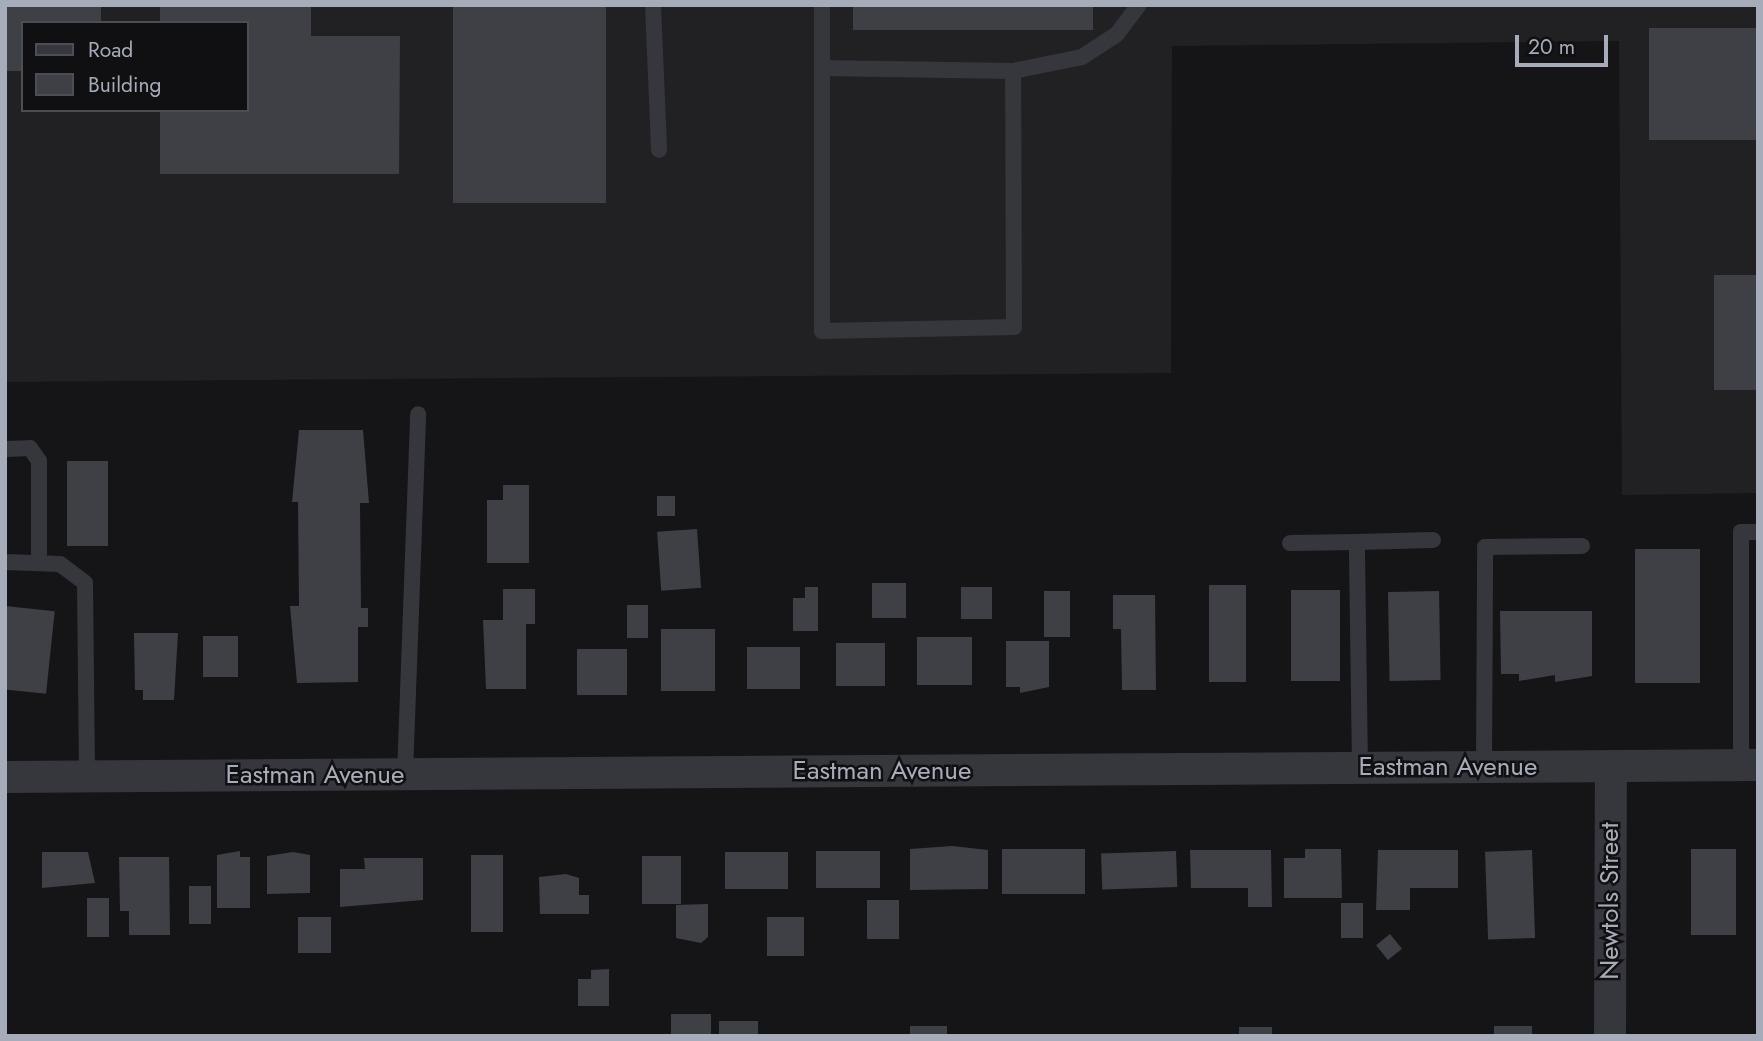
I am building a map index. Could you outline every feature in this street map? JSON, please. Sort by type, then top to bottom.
[{"type":"street","name":"Eastman Avenue","points":[[5,777],[1749,764]]},
{"type":"street","name":"Newtols Street","points":[[1610,1036],[1611,766]]},
{"type":"lane","points":[[653,5],[659,150]]},
{"type":"lane","points":[[822,5],[822,331],[1014,327],[1013,71]]},
{"type":"lane","points":[[822,68],[1013,71],[1082,57],[1117,34],[1139,5]]},
{"type":"lane","points":[[405,774],[418,414]]},
{"type":"lane","points":[[5,449],[30,448],[39,461],[39,563]]},
{"type":"lane","points":[[1749,764],[1749,693],[1741,532],[1758,532]]},
{"type":"lane","points":[[1290,543],[1433,540]]},
{"type":"lane","points":[[1357,542],[1360,768]]},
{"type":"lane","points":[[1484,767],[1485,547],[1582,546]]},
{"type":"lane","points":[[5,562],[60,564],[85,583],[87,776]]},
{"type":"shaded area","points":[[5,5],[1758,5],[1758,493],[1622,495],[1619,41],[1172,46],[1171,373],[5,382]]},
{"type":"building","points":[[5,5],[101,5],[101,21],[21,21],[21,71],[5,71]]},
{"type":"building","points":[[160,5],[311,5],[311,36],[400,36],[399,174],[160,174],[160,112],[248,112],[248,21],[160,21]]},
{"type":"building","points":[[453,5],[606,5],[606,203],[453,203]]},
{"type":"building","points":[[853,5],[1093,5],[1093,30],[853,30]]},
{"type":"building","points":[[1649,28],[1758,28],[1758,140],[1649,140]]},
{"type":"building","points":[[1714,275],[1758,275],[1758,390],[1714,390]]},
{"type":"building","points":[[299,430],[363,430],[369,503],[360,503],[361,608],[368,608],[368,627],[358,627],[358,682],[297,683],[290,606],[299,606],[298,502],[292,502]]},
{"type":"building","points":[[67,461],[108,461],[108,546],[67,546]]},
{"type":"building","points":[[503,485],[529,485],[529,563],[487,563],[487,500],[503,500]]},
{"type":"building","points":[[657,496],[675,496],[675,516],[657,516]]},
{"type":"building","points":[[697,529],[701,588],[661,591],[657,532]]},
{"type":"building","points":[[1635,549],[1700,549],[1700,683],[1635,683]]},
{"type":"building","points":[[872,583],[906,583],[906,618],[872,618]]},
{"type":"building","points":[[1209,585],[1246,585],[1246,682],[1209,682]]},
{"type":"building","points":[[805,587],[818,587],[818,631],[793,631],[793,598],[805,598]]},
{"type":"building","points":[[961,587],[992,587],[992,619],[961,619]]},
{"type":"building","points":[[503,589],[535,589],[535,624],[526,624],[526,689],[486,689],[483,620],[503,620]]},
{"type":"building","points":[[1291,590],[1340,590],[1340,681],[1291,681]]},
{"type":"building","points":[[1044,591],[1070,591],[1070,637],[1044,637]]},
{"type":"building","points":[[1439,591],[1441,680],[1390,681],[1388,592]]},
{"type":"building","points":[[1113,595],[1155,595],[1156,690],[1122,690],[1121,629],[1113,629]]},
{"type":"building","points":[[627,605],[648,605],[648,638],[627,638]]},
{"type":"building","points":[[5,606],[55,611],[46,694],[5,689]]},
{"type":"building","points":[[1500,611],[1592,611],[1592,676],[1555,682],[1555,675],[1519,681],[1519,674],[1501,674]]},
{"type":"building","points":[[661,629],[715,629],[715,691],[661,691]]},
{"type":"building","points":[[134,633],[178,633],[174,700],[143,700],[143,690],[135,690]]},
{"type":"building","points":[[203,636],[238,636],[238,677],[203,677]]},
{"type":"building","points":[[917,637],[972,637],[972,685],[917,685]]},
{"type":"building","points":[[1006,641],[1049,641],[1049,687],[1020,693],[1020,687],[1006,687]]},
{"type":"building","points":[[836,643],[885,643],[885,686],[836,686]]},
{"type":"building","points":[[747,647],[800,647],[800,689],[747,689]]},
{"type":"building","points":[[577,649],[627,649],[627,695],[577,695]]},
{"type":"building","points":[[952,846],[988,850],[988,889],[910,890],[910,849]]},
{"type":"building","points":[[1002,849],[1085,849],[1085,894],[1002,894]]},
{"type":"building","points":[[1305,849],[1341,849],[1342,898],[1284,898],[1284,858],[1305,858]]},
{"type":"building","points":[[1691,849],[1736,849],[1736,935],[1691,935]]},
{"type":"building","points":[[1190,850],[1271,850],[1272,907],[1248,907],[1248,888],[1191,888]]},
{"type":"building","points":[[1378,850],[1458,850],[1458,888],[1410,888],[1410,910],[1376,910]]},
{"type":"building","points":[[1532,850],[1535,938],[1488,940],[1485,852]]},
{"type":"building","points":[[240,851],[240,857],[250,857],[250,908],[217,908],[217,855]]},
{"type":"building","points":[[816,851],[880,851],[880,888],[816,888]]},
{"type":"building","points":[[1176,851],[1177,887],[1102,890],[1101,854]]},
{"type":"building","points":[[42,852],[88,852],[95,883],[42,888]]},
{"type":"building","points":[[293,852],[310,855],[310,893],[267,894],[267,856]]},
{"type":"building","points":[[725,852],[788,852],[788,889],[725,889]]},
{"type":"building","points":[[471,855],[503,855],[503,932],[471,932]]},
{"type":"building","points":[[642,856],[681,856],[681,904],[642,904]]},
{"type":"building","points":[[119,857],[169,857],[170,935],[129,935],[129,911],[120,911]]},
{"type":"building","points":[[364,858],[423,858],[423,900],[340,907],[340,869],[365,869]]},
{"type":"building","points":[[566,874],[579,878],[579,895],[589,895],[589,914],[540,914],[539,877]]},
{"type":"building","points":[[189,886],[211,886],[211,924],[189,924]]},
{"type":"building","points":[[87,898],[109,898],[109,937],[87,937]]},
{"type":"building","points":[[867,900],[899,900],[899,939],[867,939]]},
{"type":"building","points":[[1341,903],[1363,903],[1363,938],[1341,938]]},
{"type":"building","points":[[708,904],[708,937],[701,943],[676,938],[676,905]]},
{"type":"building","points":[[298,917],[331,917],[331,953],[298,953]]},
{"type":"building","points":[[767,917],[804,917],[804,956],[767,956]]},
{"type":"building","points":[[1390,934],[1402,949],[1388,960],[1376,945]]},
{"type":"building","points":[[609,969],[609,1006],[578,1006],[578,979],[591,979],[591,970]]},
{"type":"building","points":[[671,1014],[711,1014],[711,1036],[671,1036]]},
{"type":"building","points":[[719,1021],[758,1021],[758,1036],[719,1036]]},
{"type":"building","points":[[910,1026],[947,1026],[947,1036],[910,1036]]},
{"type":"building","points":[[1494,1026],[1532,1026],[1532,1036],[1494,1036]]},
{"type":"building","points":[[1239,1027],[1272,1027],[1272,1036],[1239,1036]]}]
